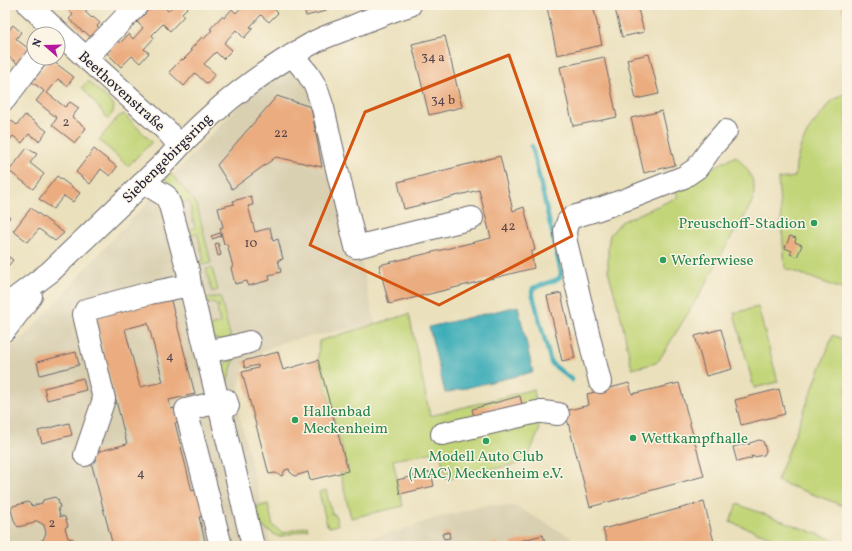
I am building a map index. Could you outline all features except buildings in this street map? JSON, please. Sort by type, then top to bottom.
[{"type":"street","name":"Beethovenstraße","points":[[29,5],[49,26]]},
{"type":"street","points":[[86,58],[137,5]]},
{"type":"street","name":"Siebengebirgsring","points":[[5,306],[50,272],[166,161],[179,145],[217,109],[247,85],[312,43],[381,14],[410,5]]},
{"type":"street","name":"Beethovenstraße","points":[[66,41],[167,131],[179,145]]},
{"type":"street","points":[[292,55],[308,74],[316,87],[323,108],[356,247],[472,218]]},
{"type":"street","points":[[5,99],[30,66]]},
{"type":"street","points":[[600,382],[566,242],[565,231],[568,221],[573,217],[624,201],[684,177],[697,168],[726,131]]},
{"type":"street","points":[[145,180],[151,187],[166,196],[170,205],[188,271],[206,352],[222,401],[244,490],[252,546]]},
{"type":"street","name":"Siebengebirgsring","points":[[5,330],[50,272]]},
{"type":"street","points":[[85,455],[104,399],[85,319],[84,314],[86,310],[150,293],[190,285]]},
{"type":"street","points":[[206,352],[249,342]]},
{"type":"street","points":[[221,546],[202,501],[176,409],[222,401]]},
{"type":"street","points":[[442,434],[537,412],[558,414]]},
{"type":"street","points":[[202,501],[244,490]]},
{"type":"street","points":[[244,490],[264,546]]},
{"type":"highlighted area","points":[[509,55],[572,236],[439,305],[310,245],[365,112]]},
{"type":"shaded area","points":[[301,53],[347,197],[375,324],[282,342],[246,360],[238,391],[240,403],[237,405],[271,546],[5,546],[5,353],[28,333],[107,245],[254,90]]},
{"type":"shaded area","points":[[488,505],[515,506],[571,537],[576,546],[335,546],[402,530],[435,518]]},
{"type":"green space","points":[[88,81],[114,105],[113,112],[108,119],[82,87]]},
{"type":"green space","name":"Preuschoff-Stadion","points":[[847,92],[847,291],[785,268],[778,179],[795,177],[796,164],[801,145],[810,128],[832,101]]},
{"type":"green space","points":[[124,114],[152,142],[128,166],[99,140],[118,117]]},
{"type":"green space","name":"Werferwiese","points":[[736,156],[746,168],[753,182],[754,193],[751,204],[703,288],[659,360],[656,363],[632,369],[621,317],[608,271],[608,246],[610,235],[621,222],[678,197],[674,187]]},
{"type":"green space","points":[[169,171],[197,205],[211,263],[194,267],[193,263],[204,260],[197,233],[186,236],[185,231],[195,228],[189,201],[178,204],[164,182],[165,176]]},
{"type":"green space","points":[[212,268],[218,290],[212,292],[206,269]]},
{"type":"green space","points":[[220,296],[232,343],[214,339],[210,326],[220,323],[217,308],[219,308],[219,305],[216,306],[214,302],[204,304],[203,300]]},
{"type":"green space","points":[[758,307],[778,382],[754,388],[734,313]]},
{"type":"green space","points":[[409,314],[430,416],[534,389],[539,431],[526,462],[447,479],[439,451],[393,460],[403,506],[351,518],[340,473],[348,470],[318,360],[319,341]]},
{"type":"green space","points":[[833,335],[847,341],[847,507],[777,481]]},
{"type":"green space","points":[[235,356],[226,386],[225,386],[221,369]]},
{"type":"green space","points":[[326,490],[332,514],[335,514],[338,525],[330,527],[327,525],[319,492]]},
{"type":"green space","points":[[268,504],[273,526],[283,533],[307,526],[308,529],[279,537],[261,526],[256,507]]},
{"type":"green space","points":[[737,504],[847,546],[795,546],[730,522]]},
{"type":"water","points":[[518,306],[533,372],[445,393],[429,327]]},
{"type":"waterway","points":[[532,146],[561,272],[560,277],[556,280],[533,288],[532,292],[551,363],[572,380]]},
{"type":"place","name":"Preuschoff-Stadion","points":[[814,223]]},
{"type":"place","name":"Werferwiese","points":[[663,260]]},
{"type":"place","name":"Hallenbad Meckenheim","points":[[295,420]]},
{"type":"place","name":"Wettkampfhalle","points":[[633,438]]},
{"type":"place","name":"Modell Auto Club (MAC) Meckenheim e.V.","points":[[486,441]]}]
